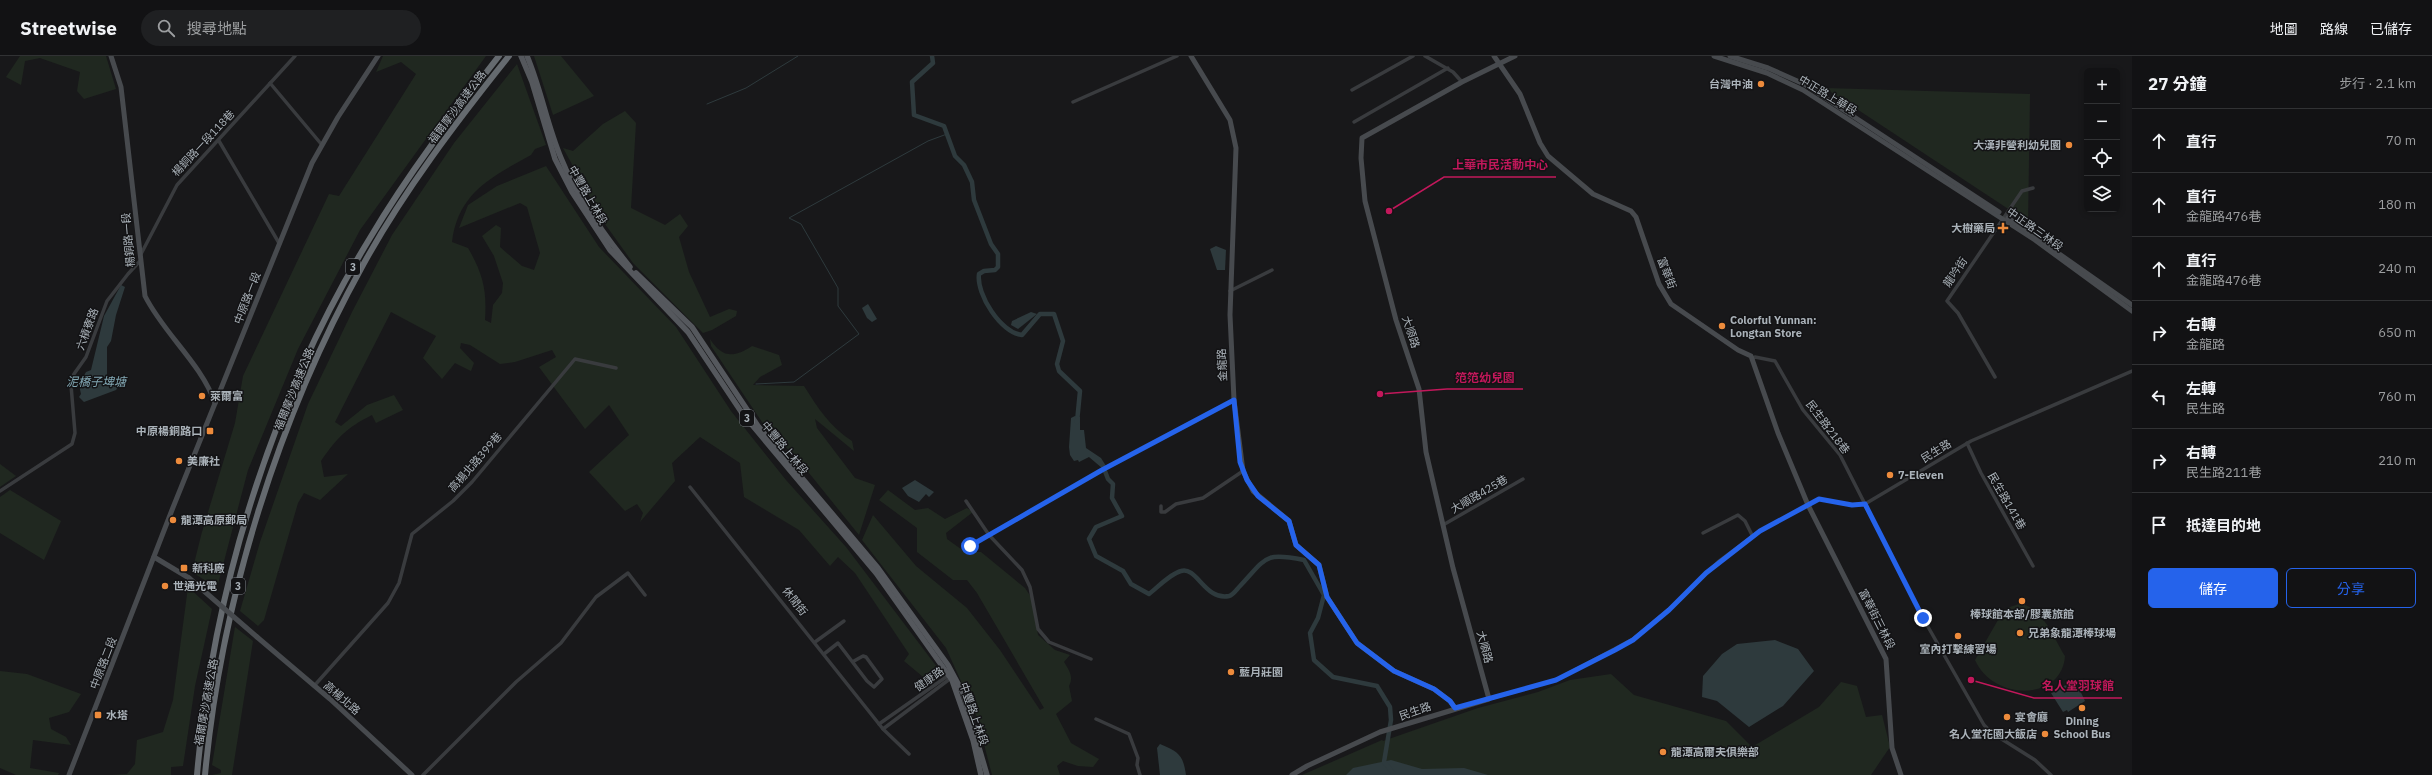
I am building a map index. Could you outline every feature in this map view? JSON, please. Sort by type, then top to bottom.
[{"type":"highway","name":"福爾摩沙高速公路","points":[[197,775],[203,718],[226,594],[251,502],[275,436],[307,356],[369,238],[414,170],[498,56]]},
{"type":"highway","name":"福爾摩沙高速公路","points":[[205,775],[218,683],[236,593],[248,546],[265,490],[326,334],[363,264],[429,161],[508,58]]},
{"type":"highway","points":[[193,775],[203,718]]},
{"type":"main road","name":"中豐路上林段","points":[[521,56],[532,82],[555,158],[572,192],[606,244],[688,332],[742,413],[876,573],[951,675]]},
{"type":"main road","name":"中豐路上林段","points":[[528,56],[561,158],[576,187],[615,249],[632,269],[692,327],[758,426],[878,568],[963,693],[978,750],[987,775]]},
{"type":"main road","name":"中豐路上林段","points":[[978,750],[981,775]]},
{"type":"street","name":"楊銅路一段","points":[[111,56],[121,87],[143,289],[153,312],[206,383],[215,403]]},
{"type":"street","name":"楊銅路一段118巷","points":[[140,254],[177,185],[295,56]]},
{"type":"street","name":"中原路一段","points":[[154,557],[312,162],[378,56]]},
{"type":"street","points":[[1073,102],[1177,56]]},
{"type":"street","points":[[1352,90],[1413,56]]},
{"type":"street","points":[[1425,56],[1448,68],[1462,82]]},
{"type":"street","name":"富華街","points":[[1494,56],[1520,94],[1540,143],[1548,156],[1593,194],[1631,211],[1636,217],[1659,284],[1671,304],[1752,359]]},
{"type":"street","name":"大順路","points":[[1489,699],[1443,524],[1426,452],[1419,389],[1396,320],[1370,221],[1364,194],[1361,158],[1362,138],[1462,82],[1515,56]]},
{"type":"street","name":"中正路上華段","points":[[1714,56],[1766,73],[1803,90],[1923,169]]},
{"type":"street","name":"中正路上華段","points":[[1730,56],[1768,68],[1804,84],[1924,163]]},
{"type":"street","name":"金龍路","points":[[1194,57],[1230,120],[1235,134],[1236,193],[1229,291],[1234,400],[1243,472],[1253,491],[1289,521],[1296,545],[1319,565],[1327,597],[1357,643],[1394,671],[1434,689],[1450,701],[1455,708]]},
{"type":"street","points":[[1354,122],[1448,68]]},
{"type":"street","points":[[270,83],[322,145]]},
{"type":"street","points":[[218,141],[279,243]]},
{"type":"street","name":"中正路三林段","points":[[1924,163],[2132,305]]},
{"type":"street","name":"中正路三林段","points":[[1923,169],[2004,217],[2132,311]]},
{"type":"street","points":[[2004,217],[2022,191],[2033,188]]},
{"type":"street","name":"龍吟街","points":[[1995,377],[1958,313],[1947,301],[2004,217]]},
{"type":"street","name":"六槓寮路","points":[[0,491],[72,444],[75,433],[71,385],[74,374],[86,358],[107,301],[140,261]]},
{"type":"street","points":[[1229,291],[1272,270]]},
{"type":"street","name":"民生路218巷","points":[[1752,359],[1755,357],[1775,361],[1803,410],[1840,455],[1865,504]]},
{"type":"street","name":"高楊北路399巷","points":[[314,686],[388,603],[399,583],[412,534],[453,501],[472,482],[575,359],[616,368]]},
{"type":"street","points":[[1752,359],[1778,433],[1808,505]]},
{"type":"street","name":"民生路","points":[[1292,775],[1307,766],[1380,732],[1402,727],[1455,708],[1556,680],[1633,640],[1680,600],[1706,573],[1753,537],[1819,499],[1852,505],[1865,504],[1967,444],[2132,371]]},
{"type":"street","points":[[970,546],[1104,469],[1234,400]]},
{"type":"street","name":"民生路141巷","points":[[1967,444],[1981,473],[2033,566]]},
{"type":"street","points":[[1161,506],[1161,512],[1165,512],[1176,504],[1200,499],[1243,472]]},
{"type":"street","name":"大順路425巷","points":[[1443,524],[1523,479]]},
{"type":"street","name":"休閒街","points":[[690,487],[879,724],[909,754]]},
{"type":"street","points":[[966,501],[989,535],[1022,570],[1030,587],[1038,629],[1045,637],[1062,649],[1091,659]]},
{"type":"street","points":[[1865,504],[1923,618],[1984,725],[1992,733],[2035,760],[2051,775]]},
{"type":"street","name":"富華街三林段","points":[[1808,505],[1886,659],[1892,748],[1901,775]]},
{"type":"street","points":[[1703,533],[1738,515],[1744,520],[1753,537]]},
{"type":"street","name":"高楊北路","points":[[154,557],[189,578],[314,686],[412,775]]},
{"type":"street","name":"中原路二段","points":[[69,775],[154,557]]},
{"type":"street","points":[[423,775],[516,682],[561,643],[596,597],[628,573],[645,595]]},
{"type":"street","points":[[815,642],[844,622]]},
{"type":"street","points":[[824,654],[838,643],[854,661],[866,681],[874,687],[882,679],[866,657],[863,656],[854,661]]},
{"type":"street","name":"健康路","points":[[879,724],[951,675]]},
{"type":"street","name":"健康路","points":[[883,728],[951,675]]},
{"type":"street","points":[[1096,719],[1129,734],[1138,758],[1137,765],[1140,775]]},
{"type":"shaded area","points":[[20,56],[106,56],[116,89],[84,99],[77,91],[80,72],[40,58],[25,61],[21,85],[6,77]]},
{"type":"shaded area","points":[[383,56],[486,56],[360,230],[298,349],[248,470],[217,588],[192,572],[202,532],[235,423],[243,376],[329,194],[339,196],[416,74],[401,62],[376,72]]},
{"type":"shaded area","points":[[534,56],[561,56],[594,96],[553,115]]},
{"type":"shaded area","points":[[517,64],[546,145],[535,149],[531,155],[490,179],[479,188],[461,211],[455,225],[452,242],[468,248],[477,266],[483,282],[485,320],[491,323],[493,305],[502,293],[503,283],[494,256],[482,236],[496,225],[501,228],[500,247],[522,266],[534,270],[540,253],[527,207],[520,203],[459,228],[468,205],[497,186],[546,166],[599,247],[676,327],[731,411],[786,480],[846,547],[940,671],[928,681],[904,661],[909,654],[855,573],[838,557],[830,566],[799,530],[744,497],[740,463],[700,437],[672,463],[675,481],[640,522],[643,513],[637,504],[625,511],[589,472],[629,435],[609,405],[585,429],[539,367],[556,357],[552,350],[515,362],[500,364],[470,345],[461,343],[460,348],[474,363],[471,371],[455,363],[442,379],[423,358],[436,336],[391,312],[335,422],[341,426],[367,405],[394,395],[403,410],[376,423],[372,415],[355,424],[332,446],[321,461],[324,477],[348,474],[320,500],[304,493],[298,503],[264,620],[258,626],[240,611],[260,542],[308,404],[352,312],[392,235],[454,143]]},
{"type":"shaded area","points":[[1825,88],[2030,94],[2028,222]]},
{"type":"shaded area","points":[[625,111],[636,123],[631,208],[665,225],[680,214],[688,226],[679,237],[689,272],[710,317],[729,309],[737,311],[736,316],[712,330],[703,333],[633,263],[605,224],[563,148],[573,151],[603,124]]},
{"type":"shaded area","points":[[710,339],[719,350],[724,353],[740,353],[752,346],[779,355],[782,365],[760,377],[753,385],[804,386],[837,430],[852,441],[854,451],[815,419],[817,428],[855,478],[875,485],[859,535],[809,473],[778,438],[779,434],[771,427],[766,428],[711,346]]},
{"type":"shaded area","points":[[0,464],[16,476],[0,487]]},
{"type":"shaded area","points":[[10,490],[61,521],[44,560],[0,533],[0,497]]},
{"type":"shaded area","points":[[888,490],[915,510],[928,508],[945,519],[967,508],[973,512],[946,533],[947,539],[965,552],[981,552],[1025,588],[1031,597],[1038,635],[1055,650],[1070,655],[1064,662],[1071,677],[1069,686],[1072,701],[1056,714],[1071,743],[1099,759],[1093,767],[1078,766],[1063,761],[1057,766],[1060,775],[992,775],[977,717],[946,648],[862,540],[873,515],[916,566],[967,608],[1000,650],[1040,710],[1044,708],[977,593],[967,580],[953,580],[917,552],[917,528],[879,500]]},
{"type":"shaded area","points":[[188,587],[212,609],[195,686],[183,766],[171,767],[171,775],[111,775],[127,774],[135,764],[137,740],[163,732],[173,700]]},
{"type":"shaded area","name":"兄弟象龍潭棒球場","points":[[2019,604],[2027,606],[2041,616],[2052,632],[2065,656],[2061,671],[2052,682],[2040,688],[2026,691],[2011,689],[1997,683],[1984,674],[1975,660],[2002,613],[2007,608]]},
{"type":"shaded area","points":[[235,627],[253,641],[232,775],[212,775],[221,773],[221,770],[212,765]]},
{"type":"shaded area","points":[[0,671],[27,674],[81,694],[69,712],[49,718],[51,729],[66,737],[71,745],[33,740],[30,768],[59,773],[58,775],[16,775],[0,768]]},
{"type":"shaded area","points":[[1611,674],[1634,695],[1726,721],[1752,747],[1819,707],[1841,682],[1857,686],[1866,717],[1882,715],[1890,747],[1871,775],[1302,775],[1382,740],[1383,741],[1478,708],[1538,692],[1570,680]]},
{"type":"water","points":[[1216,246],[1226,250],[1225,270],[1217,270],[1210,249]]},
{"type":"water","name":"泥橋子埤塘","points":[[121,285],[125,287],[116,315],[111,341],[107,347],[107,377],[118,387],[116,390],[84,402],[79,397],[81,394],[79,385],[86,372],[91,370],[104,316]]},
{"type":"water","points":[[868,304],[877,319],[872,322],[867,318],[862,308]]},
{"type":"water","points":[[1031,312],[1037,314],[1018,329],[1011,325],[1012,321]]},
{"type":"water","points":[[1075,416],[1080,417],[1080,430],[1084,430],[1086,448],[1101,458],[1106,466],[1102,468],[1089,457],[1079,462],[1078,460],[1074,461],[1070,455],[1069,447],[1071,418]]},
{"type":"water","points":[[915,480],[934,492],[929,497],[926,494],[919,502],[908,496],[902,488]]},
{"type":"water","points":[[1775,640],[1798,649],[1814,671],[1783,706],[1749,727],[1717,701],[1702,697],[1703,676],[1722,654],[1737,644]]},
{"type":"water","points":[[2075,680],[2085,701],[2068,712],[2067,710],[2063,712],[2051,693]]},
{"type":"water","points":[[1160,744],[1172,749],[1179,755],[1186,775],[1160,775],[1157,748]]},
{"type":"water","points":[[1391,760],[1422,769],[1464,768],[1488,775],[1346,775],[1353,768]]},
{"type":"waterway","points":[[707,104],[746,88],[798,56]]},
{"type":"waterway","points":[[932,56],[933,63],[912,82],[914,115],[944,126],[955,156],[964,165],[972,182],[974,200],[991,244],[998,254],[998,267],[995,270],[984,271],[979,274],[979,282],[982,292],[986,302],[998,320],[1014,333],[1022,335],[1040,314],[1054,314],[1063,341],[1057,364],[1059,371],[1080,391],[1077,422]]},
{"type":"waterway","points":[[756,384],[794,382],[859,334],[838,306],[838,288],[801,224],[789,218],[928,141],[947,134]]},
{"type":"waterway","points":[[1103,466],[1108,479],[1113,484],[1112,498],[1122,516],[1096,527],[1089,539],[1096,556],[1123,571],[1131,584],[1149,594],[1173,575],[1181,571],[1187,571],[1214,594],[1229,596],[1235,592],[1267,559],[1281,557],[1304,560],[1324,595],[1318,618],[1310,633],[1314,660],[1333,677],[1377,686],[1390,707],[1391,720],[1384,762],[1395,775]]},
{"type":"place","name":"台灣中油","points":[[1761,84]]},
{"type":"place","name":"大漢非營利幼兒園","points":[[2069,145]]},
{"type":"place","name":"上華市民活動中心","points":[[1389,211]]},
{"type":"place","name":"大樹藥局","points":[[2003,228]]},
{"type":"place","name":"Colorful Yunnan: Longtan Store","points":[[1722,326]]},
{"type":"place","name":"笵笵幼兒園","points":[[1380,394]]},
{"type":"place","name":"萊爾富","points":[[202,396]]},
{"type":"place","name":"中原楊銅路口","points":[[210,431]]},
{"type":"place","name":"美廉社","points":[[179,461]]},
{"type":"place","name":"7-Eleven","points":[[1890,475]]},
{"type":"place","name":"龍潭高原郵局","points":[[173,520]]},
{"type":"place","name":"新科廠","points":[[184,568]]},
{"type":"place","name":"世通光電","points":[[165,586]]},
{"type":"place","name":"棒球館本部/膠囊旅館","points":[[2022,601]]},
{"type":"place","name":"兄弟象龍潭棒球場","points":[[2020,633]]},
{"type":"place","name":"室內打擊練習場","points":[[1958,636]]},
{"type":"place","name":"藍月莊園","points":[[1231,672]]},
{"type":"place","name":"名人堂羽球館","points":[[1971,680]]},
{"type":"place","name":"Dining School Bus","points":[[2082,708]]},
{"type":"place","name":"水塔","points":[[98,715]]},
{"type":"place","name":"宴會廳","points":[[2007,717]]},
{"type":"place","name":"名人堂花園大飯店","points":[[2045,734]]},
{"type":"place","name":"龍潭高爾夫俱樂部","points":[[1663,752]]},
{"type":"route","points":[[970,546],[1102,470],[1234,400],[1239,437],[1240,462],[1247,480],[1253,491],[1258,496],[1280,512],[1289,521],[1298,548],[1314,560],[1321,568],[1321,578],[1324,590],[1346,629],[1362,648],[1394,671],[1434,689],[1450,701],[1455,708],[1515,693],[1556,680],[1633,640],[1691,591],[1706,573],[1718,562],[1760,531],[1819,499],[1835,500],[1852,505],[1865,504],[1923,618]]}]
